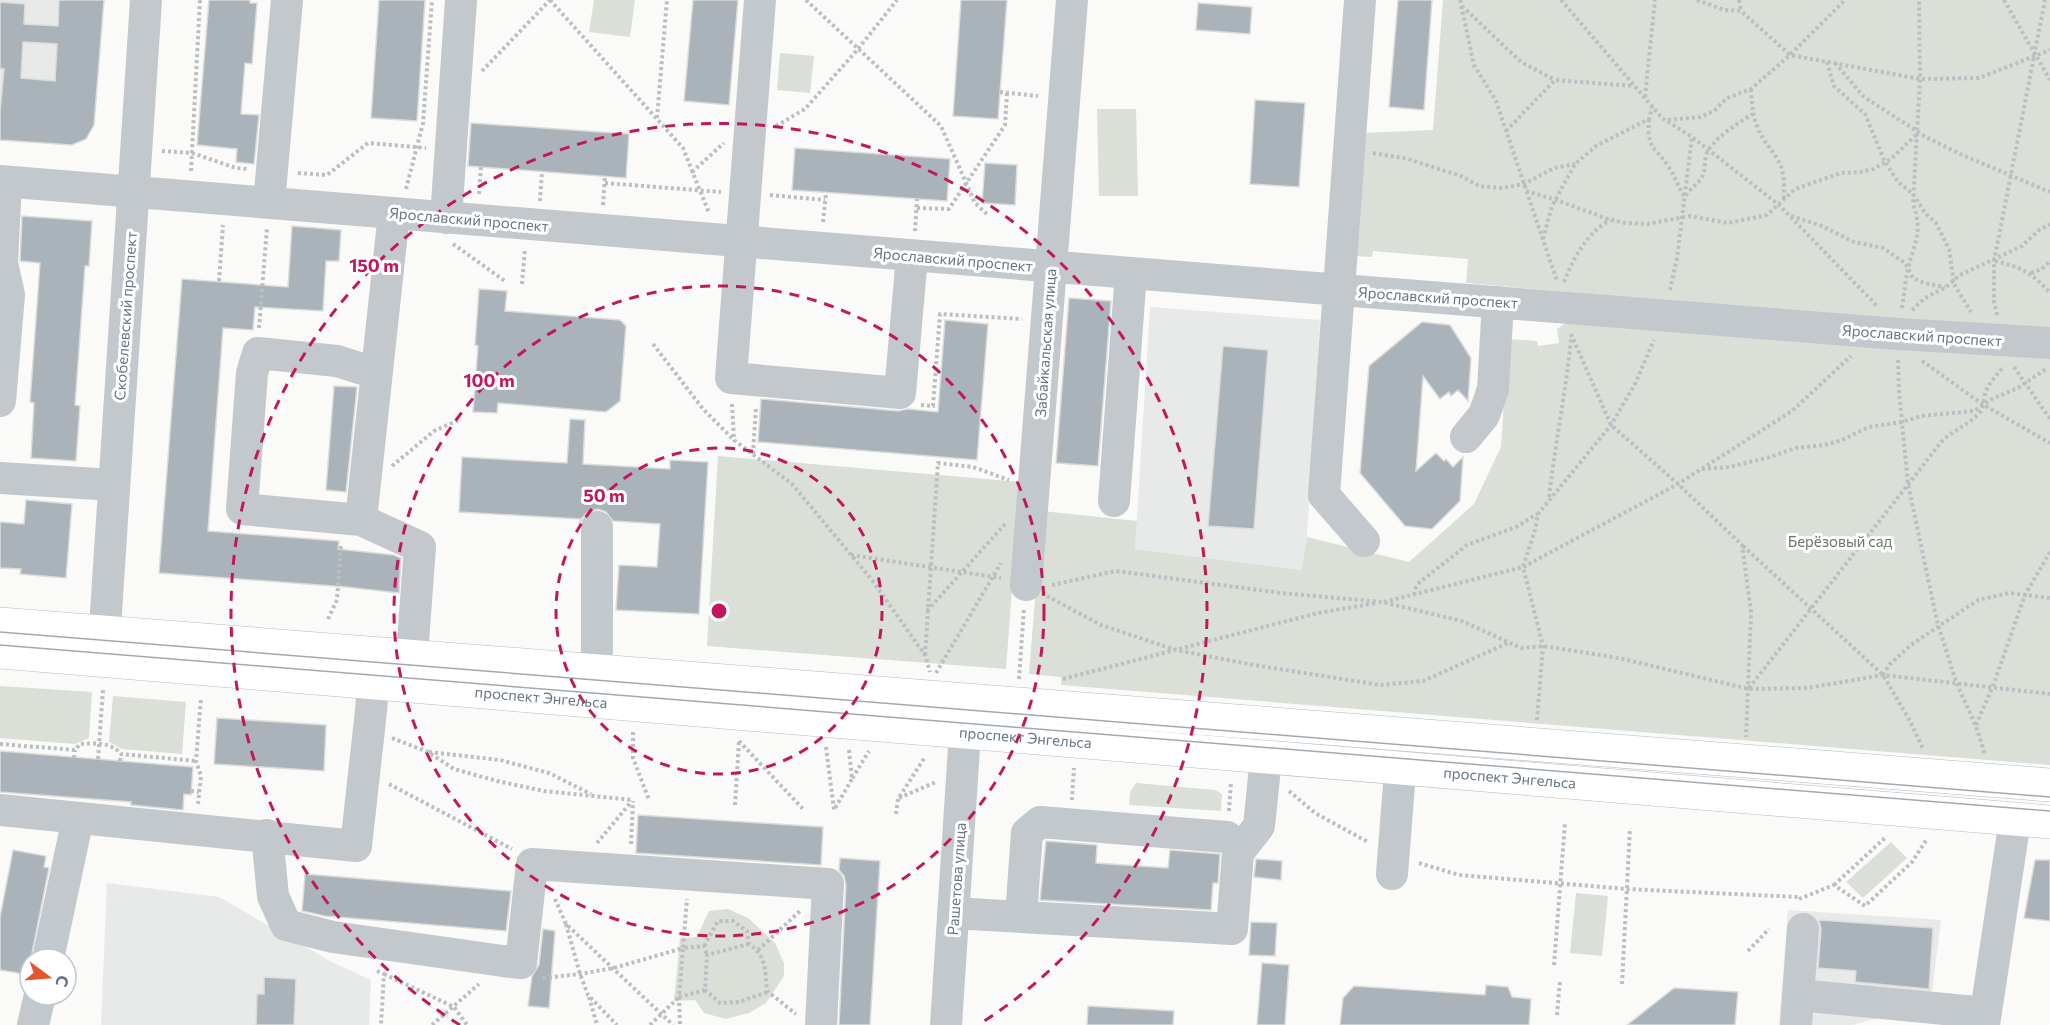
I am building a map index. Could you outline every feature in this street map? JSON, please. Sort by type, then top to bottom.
[{"type":"main road","name":"проспект Энгельса","points":[[0,624],[103,661]]},
{"type":"main road","name":"проспект Энгельса","points":[[0,652],[103,661],[374,668],[595,686],[965,732],[2050,822]]},
{"type":"main road","name":"проспект Энгельса","points":[[595,686],[967,700],[2050,785]]},
{"type":"main road","points":[[965,732],[967,700]]},
{"type":"street","name":"Скобелевский проспект","points":[[103,661],[146,0]]},
{"type":"street","points":[[268,212],[288,0]]},
{"type":"street","points":[[446,228],[461,0]]},
{"type":"street","points":[[760,0],[730,378],[900,393],[912,256]]},
{"type":"street","name":"Забайкальская улица","points":[[1031,587],[1034,489],[1072,0]]},
{"type":"street","points":[[1360,0],[1324,495],[1364,541]]},
{"type":"street","name":"Ярославский проспект","points":[[3,182],[133,192],[268,212],[400,202],[446,228],[740,242],[1498,302],[1562,297],[1665,315],[1891,331],[2004,348],[2050,343]]},
{"type":"street","points":[[0,401],[9,296],[1,263],[3,182]]},
{"type":"street","points":[[352,519],[364,489],[375,373],[400,202]]},
{"type":"street","points":[[1114,501],[1131,273]]},
{"type":"street","points":[[1467,437],[1484,415],[1493,389],[1498,302]]},
{"type":"street","points":[[375,373],[337,361],[258,353],[252,373],[242,509],[352,519],[420,548],[410,671]]},
{"type":"street","points":[[0,478],[114,485]]},
{"type":"street","points":[[595,686],[597,526]]},
{"type":"street","points":[[0,810],[267,835],[356,846],[374,668]]},
{"type":"street","name":"Рашетова улица","points":[[946,1025],[965,732]]},
{"type":"street","points":[[1393,865],[1403,734]]},
{"type":"street","points":[[953,913],[1232,930],[1239,853],[1260,826],[1266,758]]},
{"type":"street","points":[[51,947],[78,818]]},
{"type":"street","points":[[1803,929],[1797,1010],[1985,1019],[2015,820]]},
{"type":"street","points":[[1021,916],[1027,833],[1040,822],[1227,837]]},
{"type":"street","points":[[267,835],[273,896],[286,925],[333,937],[503,962],[521,963],[532,864],[828,884],[812,1022]]},
{"type":"street","points":[[33,1025],[37,1007]]},
{"type":"path","points":[[190,181],[200,0]]},
{"type":"path","points":[[400,202],[423,123],[432,0]]},
{"type":"path","points":[[454,100],[550,0],[683,148],[710,217]]},
{"type":"path","points":[[657,118],[667,0]]},
{"type":"path","points":[[806,0],[941,126],[975,202],[989,216]]},
{"type":"path","points":[[749,142],[806,109],[897,0]]},
{"type":"path","points":[[1561,0],[1652,106],[1666,120],[1692,137],[1779,205],[1877,305],[1891,331],[1926,366],[1984,405],[2050,443]]},
{"type":"path","points":[[1645,97],[1654,0]]},
{"type":"path","points":[[1697,0],[1724,10],[1742,11]]},
{"type":"path","points":[[1739,0],[1742,11],[1790,55],[1920,79],[1979,78],[2050,50]]},
{"type":"path","points":[[1666,120],[1700,117],[1714,111],[1727,98],[1751,89],[1790,55],[1845,0]]},
{"type":"path","points":[[1919,0],[1920,79],[1913,194],[1918,226],[1916,245],[1891,331],[1908,484],[1938,626],[1956,682],[1976,726],[1988,764]]},
{"type":"path","points":[[2004,0],[2050,80]]},
{"type":"path","points":[[1749,689],[1942,441],[1953,430],[1973,418],[1984,405],[1988,388],[2005,364],[2004,348],[1994,302],[1994,261],[2045,0]]},
{"type":"path","points":[[1461,2],[1521,62],[1555,80],[1634,86]]},
{"type":"path","points":[[1461,2],[1474,64],[1496,101],[1562,297],[1571,338],[1611,425],[1678,484],[1882,675],[1910,721],[1928,759]]},
{"type":"path","points":[[1827,62],[1834,86],[1865,114],[1885,162],[1898,182],[1913,194],[1925,213],[1936,223],[1949,249],[1956,289],[1967,308],[2004,348],[2050,419]]},
{"type":"path","points":[[1835,63],[1864,97],[1917,132],[1960,154],[2050,192]]},
{"type":"path","points":[[1506,131],[1555,80]]},
{"type":"path","points":[[1751,89],[1753,114],[1763,140],[1780,163],[1784,200]]},
{"type":"path","points":[[1000,92],[1064,98]]},
{"type":"path","points":[[917,208],[949,209],[1005,125],[1007,93]]},
{"type":"path","points":[[1652,106],[1648,135],[1653,150],[1667,165],[1685,197]]},
{"type":"path","points":[[1685,197],[1704,172],[1706,155],[1709,150],[1730,129],[1753,114]]},
{"type":"path","points":[[1543,240],[1556,200],[1575,164],[1596,146],[1649,119]]},
{"type":"path","points":[[1526,191],[1610,220],[1647,224],[1690,216],[1728,223],[1767,215],[1795,189],[1848,172],[1873,169],[1891,159],[1917,132]]},
{"type":"path","points":[[1414,595],[1420,582],[1467,545],[1516,526],[1538,513],[1611,425],[1635,384],[1665,315],[1677,258],[1692,137]]},
{"type":"path","points":[[158,151],[192,153],[236,168],[327,175],[368,143],[451,150]]},
{"type":"path","points":[[1362,150],[1408,159],[1461,176],[1479,186],[1502,188],[1524,184],[1554,168],[1575,164]]},
{"type":"path","points":[[478,197],[481,167]]},
{"type":"path","points":[[540,202],[542,172]]},
{"type":"path","points":[[603,206],[605,176]]},
{"type":"path","points":[[605,183],[825,200]]},
{"type":"path","points":[[258,353],[268,212]]},
{"type":"path","points":[[1789,215],[1822,226],[1854,242],[1883,248],[1898,257],[1913,278],[1924,284],[1946,287]]},
{"type":"path","points":[[219,281],[223,218]]},
{"type":"path","points":[[1562,297],[1577,253],[1595,231],[1610,220]]},
{"type":"path","points":[[1061,680],[1318,613],[1414,595],[1523,567],[1678,484],[1792,411],[1891,331],[1913,307],[1925,298],[1946,287],[1960,275],[2022,246],[2039,230],[2050,224]]},
{"type":"path","points":[[446,228],[506,282]]},
{"type":"path","points":[[522,284],[526,245]]},
{"type":"path","points":[[1994,261],[2034,275],[2050,293]]},
{"type":"path","points":[[2030,273],[2042,269],[2050,261]]},
{"type":"path","points":[[1549,500],[1554,455],[1567,388],[1571,338]]},
{"type":"path","points":[[653,344],[704,409],[734,440],[792,484],[872,580],[925,655],[932,678],[1003,558]]},
{"type":"path","points":[[1701,469],[1729,467],[1796,448],[1842,440],[1869,428],[1921,416],[1968,413],[2018,388],[2050,366]]},
{"type":"path","points":[[730,378],[734,440]]},
{"type":"path","points":[[364,489],[434,431],[461,419]]},
{"type":"path","points":[[925,655],[938,463],[973,467],[1034,489]]},
{"type":"path","points":[[1536,727],[1543,646],[1523,567],[1538,513]]},
{"type":"path","points":[[328,619],[337,600],[352,519]]},
{"type":"path","points":[[927,611],[1007,522]]},
{"type":"path","points":[[1742,545],[1751,612],[1746,743]]},
{"type":"path","points":[[1976,726],[1993,686],[2025,595],[2050,552]]},
{"type":"path","points":[[850,555],[993,576],[1031,587],[1101,625],[1176,650],[1380,685],[1423,681],[1508,643]]},
{"type":"path","points":[[1031,587],[1116,571],[1281,593],[1382,602],[1462,621],[1521,648],[1543,646],[1619,658],[1749,689],[1807,688],[1882,675],[2050,694]]},
{"type":"path","points":[[1019,686],[1031,587]]},
{"type":"path","points":[[1882,675],[1889,665],[1911,645],[1978,600],[2009,593],[2050,598]]},
{"type":"path","points":[[98,759],[103,661]]},
{"type":"path","points":[[195,830],[201,776],[196,761],[201,698]]},
{"type":"path","points":[[369,729],[428,752],[454,769],[497,781],[544,791],[633,800]]},
{"type":"path","points":[[633,732],[633,758],[649,800]]},
{"type":"path","points":[[735,805],[739,741],[803,809]]},
{"type":"path","points":[[74,758],[75,750],[80,744],[99,742],[117,749],[121,754],[196,761]]},
{"type":"path","points":[[0,744],[75,750]]},
{"type":"path","points":[[826,747],[834,810],[869,751]]},
{"type":"path","points":[[849,750],[852,779]]},
{"type":"path","points":[[428,752],[500,760],[549,773],[595,796]]},
{"type":"path","points":[[120,761],[121,754]]},
{"type":"path","points":[[896,814],[898,799],[925,756]]},
{"type":"path","points":[[364,771],[525,855],[542,875],[566,924],[597,1025]]},
{"type":"path","points":[[898,799],[943,779]]},
{"type":"path","points":[[1284,786],[1315,813],[1393,865],[1459,875],[1560,884],[1799,897],[1834,885],[1887,836]]},
{"type":"path","points":[[191,791],[199,792]]},
{"type":"path","points":[[577,867],[633,800]]},
{"type":"path","points":[[629,870],[633,800]]},
{"type":"path","points":[[1554,965],[1565,823]]},
{"type":"path","points":[[1622,984],[1630,828]]},
{"type":"path","points":[[1834,885],[1865,906],[1912,862],[1927,839]]},
{"type":"path","points":[[680,1025],[679,997],[690,874]]},
{"type":"path","points":[[758,950],[828,884]]},
{"type":"path","points":[[1799,897],[1803,929]]},
{"type":"path","points":[[705,990],[707,955],[704,946],[718,921],[733,921],[747,931],[749,944],[758,950],[764,963],[767,991],[812,1022]]},
{"type":"path","points":[[566,924],[673,1025]]},
{"type":"path","points":[[1748,951],[1769,929]]},
{"type":"path","points":[[707,955],[749,944]]},
{"type":"path","points":[[540,978],[614,968],[683,948],[704,946]]},
{"type":"path","points":[[432,1025],[503,962]]},
{"type":"path","points":[[374,969],[454,1007],[467,1025]]},
{"type":"path","points":[[381,1025],[384,974]]},
{"type":"path","points":[[1557,1015],[1560,980]]},
{"type":"path","points":[[705,990],[720,1003],[739,1002],[767,991]]},
{"type":"path","points":[[650,1025],[679,997],[705,990]]},
{"type":"path","points":[[588,994],[617,1025]]},
{"type":"shaded area","points":[[0,0],[103,0],[94,125],[86,139],[72,145],[0,140]]},
{"type":"shaded area","points":[[1150,307],[1320,320],[1303,570],[1135,549]]},
{"type":"shaded area","points":[[107,883],[219,897],[332,962],[371,980],[369,1025],[101,1025]]},
{"type":"shaded area","points":[[1788,910],[1941,920],[1929,1017],[1884,1016],[1854,1025],[1779,1025]]},
{"type":"green space","points":[[594,0],[635,0],[630,37],[589,32]]},
{"type":"green space","points":[[1443,0],[2050,0],[2050,335],[1466,283],[1468,259],[1373,251],[1372,257],[1354,256],[1363,133],[1433,130]]},
{"type":"green space","points":[[780,53],[814,56],[810,93],[777,90]]},
{"type":"green space","points":[[1097,109],[1136,109],[1138,196],[1099,196]]},
{"type":"green space","name":"Берёзовый сад","points":[[1576,316],[2050,352],[2050,765],[1061,685],[1061,677],[1029,674],[1042,511],[1137,521],[1135,549],[1302,570],[1307,537],[1409,562],[1474,504],[1501,447],[1508,339],[1537,341],[1538,346],[1559,343],[1557,329]]},
{"type":"green space","points":[[718,456],[1020,482],[1006,669],[707,646]]},
{"type":"green space","points":[[0,686],[92,692],[89,738],[75,744],[0,738]]},
{"type":"green space","points":[[113,696],[186,702],[182,754],[122,749],[109,742]]},
{"type":"green space","points":[[1136,783],[1215,790],[1222,794],[1221,811],[1129,805],[1130,792]]},
{"type":"green space","points":[[1891,842],[1907,858],[1863,898],[1846,882]]},
{"type":"green space","points":[[1576,893],[1608,896],[1602,956],[1570,953]]},
{"type":"green space","points":[[728,909],[748,918],[775,943],[784,963],[784,976],[766,1003],[749,1013],[726,1019],[704,1013],[695,1000],[674,1001],[680,938],[697,937],[709,911]]},
{"type":"building","points":[[59,0],[104,0],[94,125],[86,139],[72,145],[0,140],[4,69],[0,69],[0,2],[25,4],[24,24],[58,26]],"holes":[[[23,42],[57,44],[55,81],[21,78]]]},
{"type":"building","points":[[209,0],[250,0],[250,3],[257,3],[252,64],[245,63],[241,114],[259,115],[254,164],[236,162],[237,149],[197,145]]},
{"type":"building","points":[[379,0],[425,0],[417,121],[371,118]]},
{"type":"building","points":[[693,0],[738,0],[729,105],[684,101]]},
{"type":"building","points":[[961,0],[1007,0],[998,119],[953,116]]},
{"type":"building","points":[[1398,0],[1432,0],[1424,110],[1389,107]]},
{"type":"building","points":[[1198,3],[1252,7],[1250,34],[1196,30]]},
{"type":"building","points":[[1255,100],[1305,103],[1299,187],[1250,184]]},
{"type":"building","points":[[471,123],[629,134],[626,178],[468,166]]},
{"type":"building","points":[[795,148],[950,159],[947,201],[792,190]]},
{"type":"building","points":[[985,163],[1017,165],[1015,205],[982,203]]},
{"type":"building","points":[[22,216],[92,221],[89,266],[85,266],[75,405],[80,406],[76,461],[31,458],[34,403],[30,402],[40,263],[20,261]]},
{"type":"building","points":[[292,226],[341,230],[339,261],[326,261],[323,311],[255,307],[253,330],[223,328],[208,531],[339,541],[338,549],[394,555],[401,558],[399,593],[159,573],[182,279],[288,287]]},
{"type":"building","points":[[479,289],[507,291],[505,311],[620,320],[626,326],[620,401],[606,412],[498,403],[497,413],[473,412]]},
{"type":"building","points":[[1069,298],[1111,301],[1098,466],[1056,463]]},
{"type":"building","points":[[945,320],[988,324],[977,460],[758,442],[761,399],[898,411],[908,409],[938,412]]},
{"type":"building","points":[[1422,322],[1450,325],[1471,358],[1468,401],[1458,390],[1451,396],[1449,392],[1440,399],[1423,376],[1416,471],[1436,453],[1453,467],[1463,457],[1460,501],[1432,529],[1405,526],[1360,473],[1369,366]]},
{"type":"building","points":[[1223,346],[1268,350],[1254,529],[1208,526]]},
{"type":"building","points":[[334,386],[357,387],[346,492],[326,490]]},
{"type":"building","points":[[570,419],[585,420],[583,464],[670,469],[670,460],[708,462],[699,614],[616,610],[619,565],[657,567],[660,524],[613,521],[606,512],[598,509],[588,512],[579,525],[580,519],[459,512],[462,457],[567,463]]},
{"type":"building","points":[[26,500],[72,504],[66,578],[20,574],[21,569],[0,568],[0,522],[24,524]]},
{"type":"building","points":[[217,718],[326,725],[324,771],[214,764]]},
{"type":"building","points":[[0,751],[193,767],[191,795],[184,794],[183,810],[131,805],[131,802],[0,792]]},
{"type":"building","points":[[638,815],[823,827],[821,865],[636,853]]},
{"type":"building","points":[[1046,841],[1097,845],[1096,863],[1168,868],[1170,850],[1220,854],[1218,883],[1213,883],[1211,910],[1040,900]]},
{"type":"building","points":[[13,850],[46,856],[44,867],[49,868],[33,947],[18,947],[18,973],[0,970],[0,917]]},
{"type":"building","points":[[840,858],[880,861],[870,1025],[839,1025],[846,885],[844,876],[839,870]]},
{"type":"building","points":[[1256,859],[1282,861],[1281,880],[1254,877]]},
{"type":"building","points":[[2035,860],[2050,860],[2050,921],[2024,918]]},
{"type":"building","points":[[305,874],[511,891],[506,931],[325,916],[302,911]]},
{"type":"building","points":[[1819,920],[1933,928],[1929,989],[1855,982],[1856,971],[1818,968],[1821,930]]},
{"type":"building","points":[[1251,922],[1277,923],[1275,956],[1249,955]]},
{"type":"building","points":[[543,929],[555,931],[549,1008],[528,1006],[532,976],[539,965]]},
{"type":"building","points":[[1262,963],[1289,965],[1285,1025],[1257,1025]]},
{"type":"building","points":[[264,977],[296,979],[294,1025],[256,1025],[257,994],[264,994]]},
{"type":"building","points":[[1486,985],[1508,987],[1512,997],[1531,999],[1529,1025],[1340,1025],[1343,998],[1354,986],[1485,995]]},
{"type":"building","points":[[1674,988],[1738,992],[1735,1025],[1627,1025]]},
{"type":"building","points":[[1088,1006],[1174,1011],[1173,1025],[1087,1025]]},
{"type":"tram line","points":[[0,632],[2050,797]]},
{"type":"tram line","points":[[0,645],[2050,811]]}]
